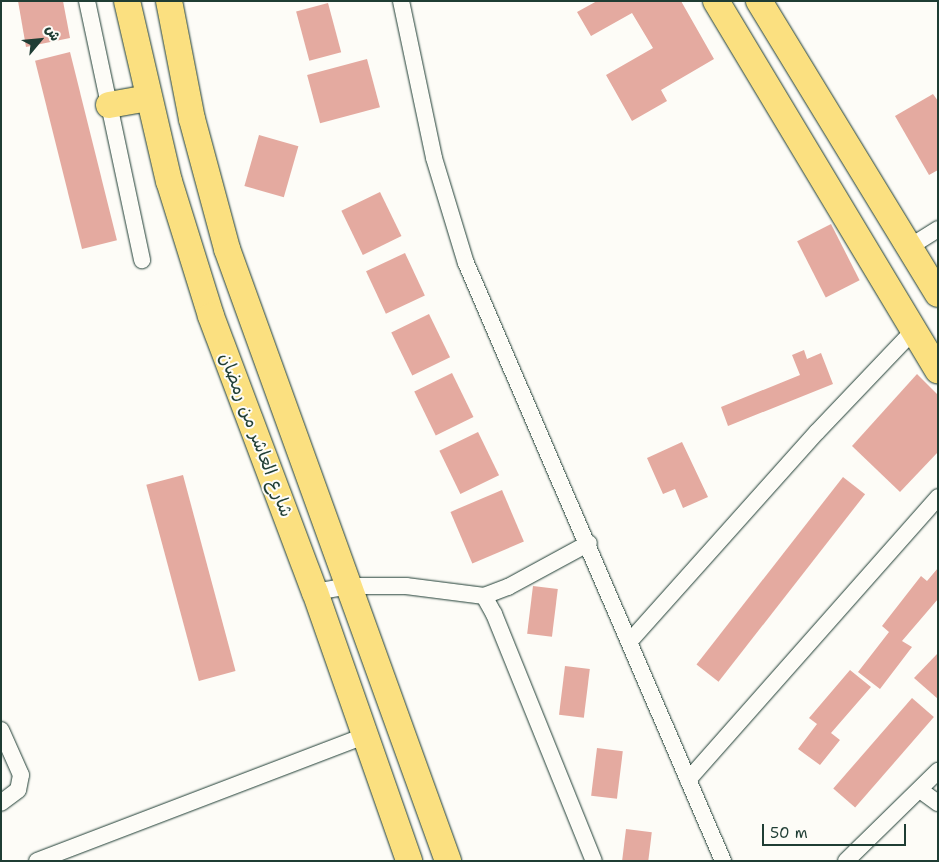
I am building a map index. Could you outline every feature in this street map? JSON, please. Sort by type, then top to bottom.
[{"type":"main road","name":"شارع العاشر من رمضان","points":[[127,1],[156,130],[211,316],[315,592],[409,861]]},
{"type":"main road","name":"شارع العاشر من رمضان","points":[[169,1],[192,119],[227,250],[448,861]]},
{"type":"main road","points":[[716,1],[938,370]]},
{"type":"main road","points":[[760,1],[911,246],[934,278]]},
{"type":"main road","points":[[109,105],[148,98]]},
{"type":"main road","points":[[156,130],[192,119]]},
{"type":"street","points":[[87,1],[142,260]]},
{"type":"street","points":[[401,1],[434,158],[461,246],[723,861]]},
{"type":"street","points":[[911,246],[938,229]]},
{"type":"street","points":[[630,641],[817,432],[914,330]]},
{"type":"street","points":[[688,780],[938,497]]},
{"type":"street","points":[[315,592],[350,586],[406,586],[484,596],[508,587],[589,543]]},
{"type":"street","points":[[484,596],[494,614],[594,861]]},
{"type":"street","points":[[1,730],[21,775],[18,790],[1,803]]},
{"type":"street","points":[[37,861],[365,736]]},
{"type":"street","points":[[846,861],[938,771]]},
{"type":"street","points":[[920,790],[938,803]]},
{"type":"building","points":[[18,1],[63,1],[70,38],[26,47]]},
{"type":"building","points":[[597,1],[681,1],[714,59],[661,90],[667,101],[632,121],[606,75],[653,48],[632,13],[591,36],[577,12]]},
{"type":"building","points":[[328,3],[341,52],[309,61],[296,12]]},
{"type":"building","points":[[70,52],[117,240],[82,249],[35,61]]},
{"type":"building","points":[[367,59],[380,107],[320,123],[307,75]]},
{"type":"building","points":[[933,94],[938,101],[938,170],[929,175],[895,116]]},
{"type":"building","points":[[259,135],[298,146],[284,197],[244,186]]},
{"type":"building","points":[[380,192],[401,236],[363,255],[341,211]]},
{"type":"building","points":[[831,224],[860,280],[826,297],[797,241]]},
{"type":"building","points":[[405,253],[425,296],[386,314],[366,271]]},
{"type":"building","points":[[429,314],[450,357],[412,376],[391,332]]},
{"type":"building","points":[[804,350],[807,359],[821,353],[833,384],[728,426],[721,407],[800,375],[792,355]]},
{"type":"building","points":[[452,373],[473,417],[436,435],[414,391]]},
{"type":"building","points":[[917,374],[938,395],[938,452],[900,492],[852,446]]},
{"type":"building","points":[[478,432],[499,475],[460,494],[439,451]]},
{"type":"building","points":[[682,442],[708,497],[683,508],[675,489],[663,494],[647,458]]},
{"type":"building","points":[[183,475],[236,671],[199,681],[146,485]]},
{"type":"building","points":[[843,477],[865,494],[719,682],[696,665]]},
{"type":"building","points":[[502,490],[524,542],[472,563],[450,512]]},
{"type":"building","points":[[938,568],[938,599],[902,641],[912,647],[880,689],[858,672],[889,632],[882,626],[921,576],[927,581]]},
{"type":"building","points":[[533,586],[558,589],[552,637],[527,634]]},
{"type":"building","points":[[938,653],[938,699],[914,678]]},
{"type":"building","points":[[565,666],[590,669],[584,718],[559,715]]},
{"type":"building","points":[[850,670],[871,687],[831,733],[840,740],[820,765],[798,749],[817,724],[809,718]]},
{"type":"building","points":[[912,698],[934,717],[855,808],[833,789]]},
{"type":"building","points":[[597,748],[623,751],[617,799],[591,796]]},
{"type":"building","points":[[626,829],[652,832],[648,861],[622,861]]}]
